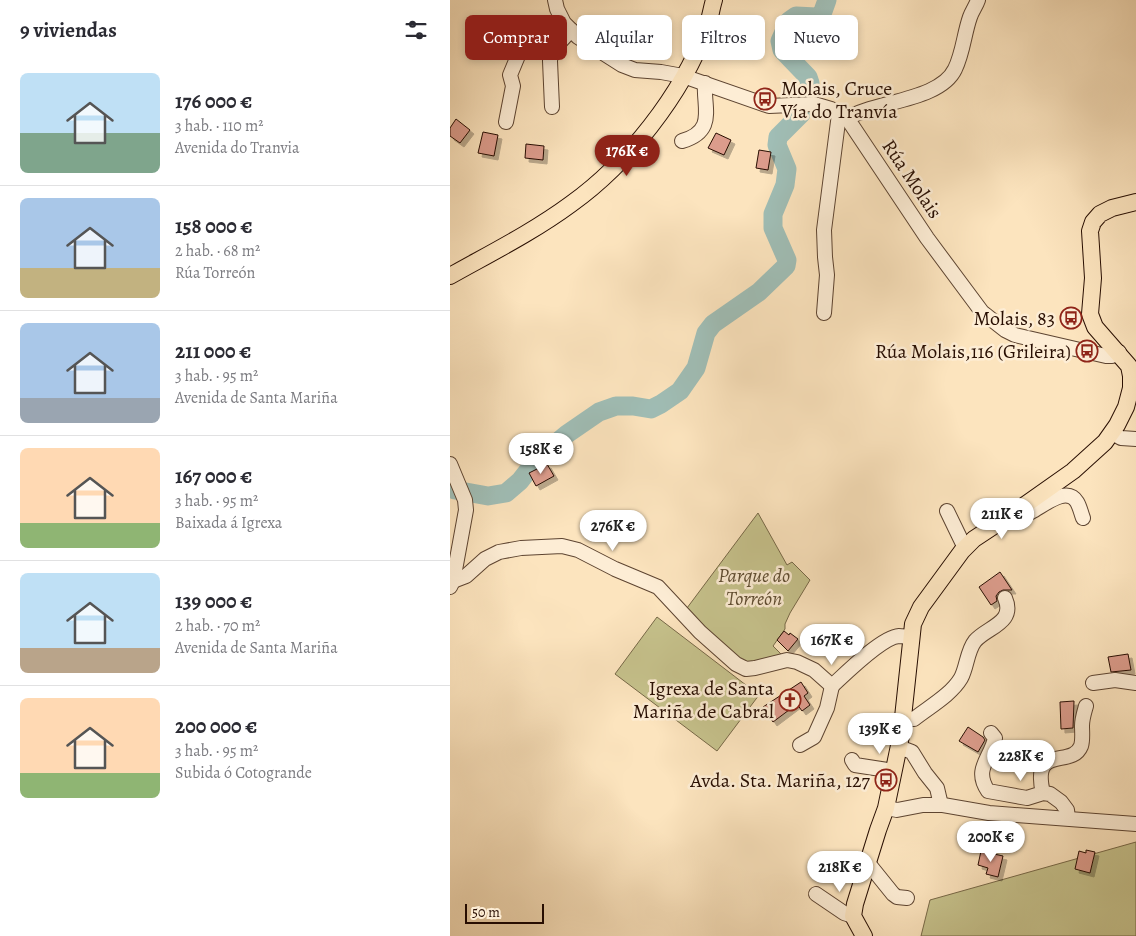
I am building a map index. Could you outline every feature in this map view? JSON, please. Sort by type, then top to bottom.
[{"type":"main road","points":[[450,276],[524,235],[570,205],[593,188],[626,157],[671,97],[683,76],[706,29],[714,0]]},
{"type":"main road","points":[[864,936],[853,916],[855,904],[886,808],[899,747],[913,624],[921,607],[974,539],[1026,506],[1073,471],[1090,457],[1112,434],[1126,407],[1131,388],[1131,376],[1129,366],[1119,352],[1095,327],[1090,314],[1092,278],[1090,231],[1093,222],[1100,214],[1112,208],[1136,202]]},
{"type":"street","points":[[555,0],[564,23],[571,30],[622,65],[635,70],[661,72],[705,82],[769,106],[814,104],[831,109],[842,116],[908,99],[933,89],[950,78],[958,63],[970,17],[978,0]]},
{"type":"street","points":[[567,34],[571,30]]},
{"type":"street","points":[[506,122],[513,86],[510,75],[516,60]]},
{"type":"street","points":[[550,60],[552,108]]},
{"type":"street","points":[[682,141],[695,136],[706,120],[705,82]]},
{"type":"street","points":[[824,313],[827,275],[824,230],[828,192],[842,116]]},
{"type":"street","name":"Rúa Molais","points":[[842,116],[849,121],[927,238],[982,312],[1015,335],[1106,356],[1112,356],[1119,352]]},
{"type":"street","points":[[1112,434],[1121,438],[1136,439]]},
{"type":"street","points":[[450,464],[466,510],[452,584]]},
{"type":"street","points":[[1026,506],[1031,512],[1061,496],[1068,496],[1077,502],[1083,518]]},
{"type":"street","points":[[946,511],[966,547]]},
{"type":"street","points":[[452,584],[466,576],[485,559],[499,552],[520,548],[562,546],[578,550],[615,569],[658,587],[700,632],[736,664],[746,668],[755,668],[787,660],[797,662],[814,670],[832,686]]},
{"type":"street","points":[[903,718],[914,719],[954,687],[962,677],[976,641],[1001,622],[1005,616],[1008,605],[1005,598]]},
{"type":"street","points":[[800,745],[814,737],[827,708],[832,686],[863,657],[888,640],[897,636],[911,637]]},
{"type":"street","points":[[1093,682],[1115,680],[1136,682]]},
{"type":"street","points":[[1043,793],[1040,770],[1046,762],[1075,752],[1081,746],[1082,722],[1086,706]]},
{"type":"street","points":[[991,733],[995,738],[994,744],[984,764],[982,776],[983,784],[988,790],[1027,798],[1043,793],[1050,794],[1061,802],[1067,810],[1068,818]]},
{"type":"street","points":[[899,747],[912,752],[937,788],[941,805]]},
{"type":"street","points":[[852,760],[855,765],[894,771]]},
{"type":"street","points":[[886,808],[897,810],[941,805],[989,814],[1136,824]]},
{"type":"street","points":[[868,863],[893,894],[897,897],[907,898]]},
{"type":"street","points":[[816,894],[844,913],[853,916]]},
{"type":"green space","name":"Parque do Torreón","points":[[758,513],[787,565],[792,562],[810,580],[790,613],[785,629],[773,646],[781,654],[763,661],[748,662],[738,659],[723,646],[687,608]]},
{"type":"green space","points":[[657,617],[759,695],[717,751],[615,674]]},
{"type":"green space","points":[[1136,842],[1136,936],[921,936],[930,900]]},
{"type":"building","points":[[456,119],[470,130],[460,143],[450,136],[450,128]]},
{"type":"building","points":[[483,132],[498,135],[494,156],[478,153]]},
{"type":"building","points":[[716,133],[731,140],[724,155],[708,148]]},
{"type":"building","points":[[526,144],[544,146],[543,160],[525,158]]},
{"type":"building","points":[[759,150],[771,152],[768,170],[756,168]]},
{"type":"building","points":[[547,464],[554,476],[536,486],[529,473]]},
{"type":"building","points":[[1000,572],[1012,590],[999,592],[996,596],[997,601],[991,605],[979,587]]},
{"type":"building","points":[[784,631],[798,639],[788,651],[777,640]]},
{"type":"building","points":[[1128,654],[1131,670],[1111,672],[1108,657]]},
{"type":"building","name":"Igrexa de Santa Mariña de Cabral","points":[[801,682],[808,693],[804,696],[810,705],[802,711],[797,704],[773,722],[763,707]]},
{"type":"building","points":[[1074,701],[1073,728],[1061,729],[1060,702]]},
{"type":"building","points":[[968,727],[985,740],[978,752],[959,741]]},
{"type":"building","points":[[1086,850],[1095,852],[1090,873],[1075,869],[1079,851],[1086,853]]},
{"type":"building","points":[[981,851],[1003,856],[998,877],[986,874],[988,868],[978,865]]},
{"type":"waterway","points":[[450,487],[455,490],[488,496],[506,493],[520,481],[537,459],[567,434],[599,412],[616,406],[651,409],[661,404],[680,391],[696,368],[706,333],[713,324],[759,292],[786,266],[787,260],[773,228],[773,214],[785,185],[787,169],[777,145],[778,137],[801,114],[810,83],[808,77],[782,50],[780,41],[789,21],[796,16],[816,17],[822,14],[827,0]]},
{"type":"place","name":"Molais, Cruce Vía do Tranvía","points":[[765,99]]},
{"type":"place","name":"Molais, 83","points":[[1071,318]]},
{"type":"place","name":"Rúa Molais,116 (Grileira)","points":[[1087,351]]},
{"type":"place","name":"Igrexa de Santa Mariña de Cabral","points":[[790,700]]},
{"type":"place","name":"Avda. Sta. Mariña, 127","points":[[886,780]]}]
